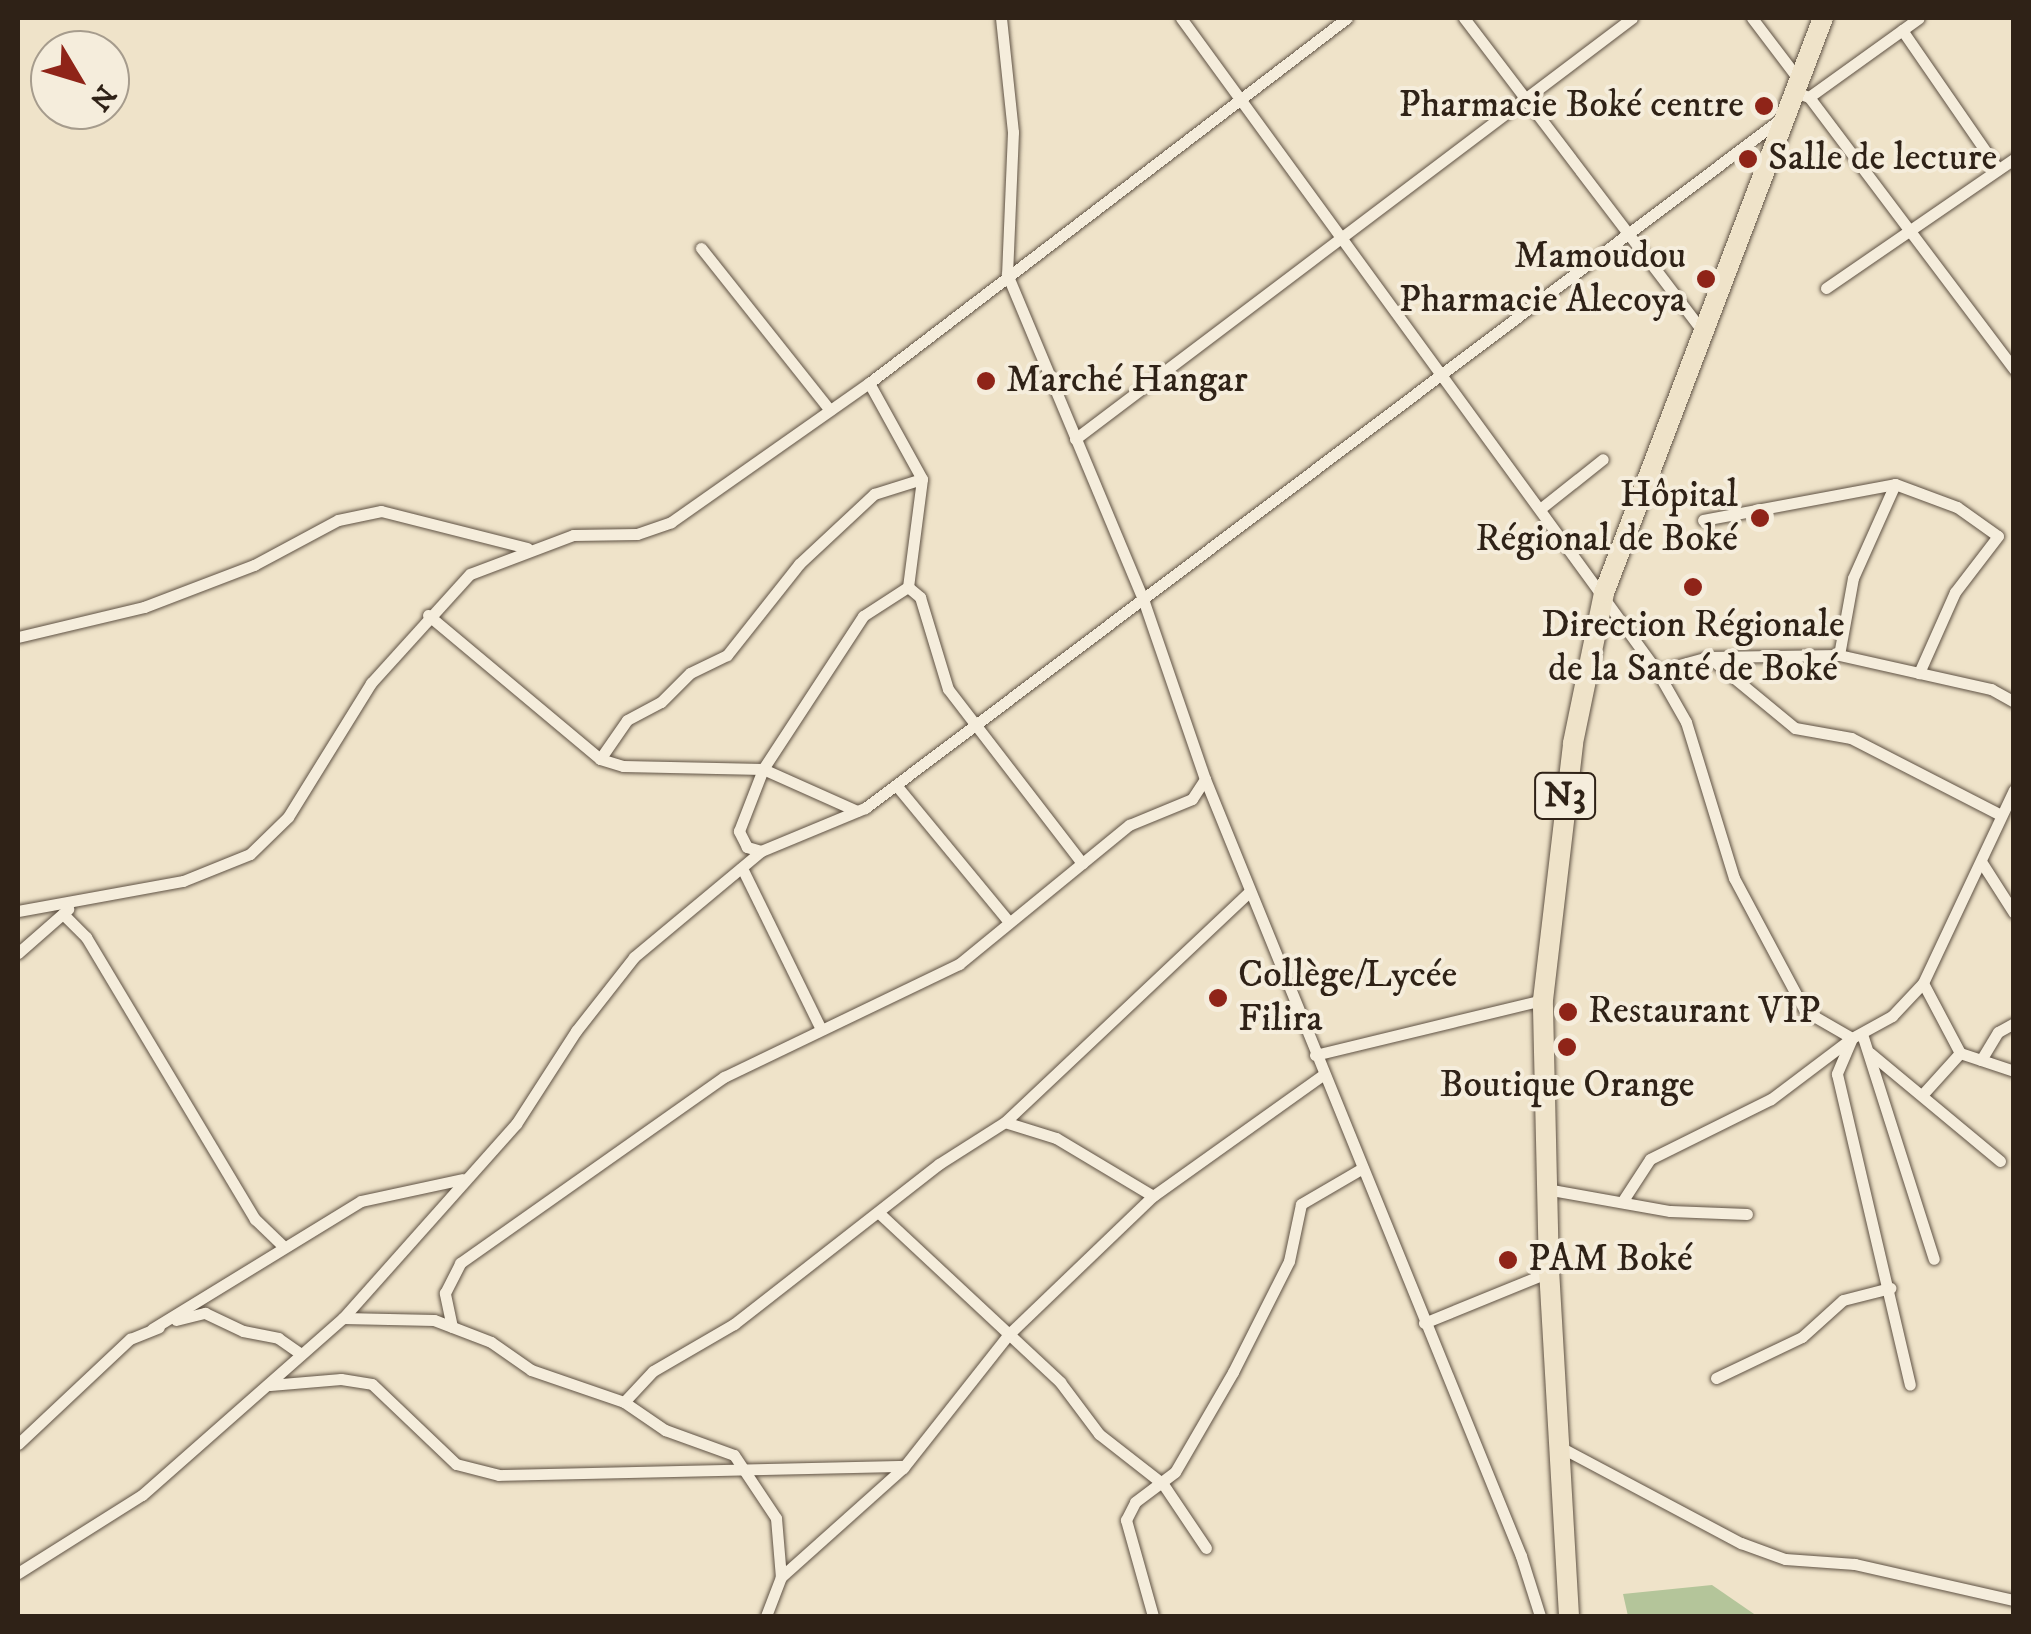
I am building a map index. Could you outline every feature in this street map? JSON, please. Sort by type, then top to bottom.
[{"type":"highway","name":"N3","points":[[1569,1616],[1549,1272],[1543,1000],[1572,742],[1604,592],[1784,116],[1801,90],[1822,18]]},
{"type":"street","points":[[1002,18],[1013,132],[1007,274],[1144,602],[1249,892],[1540,1616]]},
{"type":"street","points":[[1181,18],[1339,239],[1604,592],[1657,672],[1686,722],[1734,878],[1805,1011],[1857,1036],[1870,1053],[2000,1161]]},
{"type":"street","points":[[18,911],[67,910],[184,880],[250,854],[288,817],[371,683],[428,615],[470,574],[573,535],[637,534],[671,522],[869,383],[1347,18]]},
{"type":"street","points":[[1464,18],[1702,332]]},
{"type":"street","points":[[1075,438],[1523,96],[1632,18]]},
{"type":"street","points":[[1752,18],[1801,90],[2014,369]]},
{"type":"street","points":[[1801,90],[1920,18]]},
{"type":"street","points":[[1902,30],[1998,170]]},
{"type":"street","points":[[18,1573],[142,1496],[343,1318],[516,1124],[634,957],[761,852],[857,811],[896,785],[1144,602],[1439,370],[1784,116]]},
{"type":"street","points":[[1826,288],[2014,159]]},
{"type":"street","points":[[701,248],[830,410]]},
{"type":"street","points":[[869,383],[922,479],[908,587]]},
{"type":"street","points":[[1540,510],[1603,459]]},
{"type":"street","points":[[600,759],[628,720],[660,702],[690,673],[727,656],[736,636],[799,564],[874,494],[922,479]]},
{"type":"street","points":[[1703,520],[1895,484],[1957,506],[1998,536],[1954,592],[1918,672]]},
{"type":"street","points":[[1840,655],[1854,578],[1895,484]]},
{"type":"street","points":[[18,637],[144,607],[254,565],[338,520],[381,511],[531,548]]},
{"type":"street","points":[[908,587],[920,597],[948,689],[1082,864]]},
{"type":"street","points":[[761,852],[747,847],[739,831],[763,768],[862,616],[908,587]]},
{"type":"street","points":[[428,615],[600,759],[623,766],[763,768],[857,811]]},
{"type":"street","points":[[1657,672],[1709,658],[1840,655],[1992,689],[2014,702]]},
{"type":"street","points":[[1709,658],[1795,728],[1851,738],[2001,816]]},
{"type":"street","points":[[452,1327],[445,1293],[450,1272],[460,1263],[724,1077],[820,1026],[959,964],[1129,825],[1192,798],[1205,779]]},
{"type":"street","points":[[896,785],[1009,922]]},
{"type":"street","points":[[1622,1202],[1650,1159],[1771,1099],[1857,1036],[1892,1016],[1923,984],[2014,790]]},
{"type":"street","points":[[1982,863],[2014,914]]},
{"type":"street","points":[[742,868],[820,1026]]},
{"type":"street","points":[[624,1402],[653,1371],[734,1324],[939,1164],[1005,1122],[1249,892]]},
{"type":"street","points":[[18,953],[67,910]]},
{"type":"street","points":[[67,910],[255,1219],[282,1245]]},
{"type":"street","points":[[1923,984],[1960,1053],[2014,1071]]},
{"type":"street","points":[[1315,1055],[1543,1000]]},
{"type":"street","points":[[1981,1060],[1998,1032],[2014,1023]]},
{"type":"street","points":[[1857,1036],[1837,1074],[1910,1385]]},
{"type":"street","points":[[1870,1053],[1884,1118],[1934,1259]]},
{"type":"street","points":[[1922,1095],[1960,1053]]},
{"type":"street","points":[[781,1577],[904,1466],[1008,1335],[1153,1196],[1324,1074]]},
{"type":"street","points":[[1005,1122],[1056,1138],[1153,1196]]},
{"type":"street","points":[[1152,1616],[1126,1520],[1134,1502],[1176,1472],[1289,1261],[1301,1204],[1360,1169]]},
{"type":"street","points":[[18,1444],[130,1340],[282,1245],[336,1222],[361,1202],[464,1179]]},
{"type":"street","points":[[1546,1189],[1622,1202],[1747,1214]]},
{"type":"street","points":[[879,1214],[1060,1382],[1099,1434],[1162,1484],[1206,1548]]},
{"type":"street","points":[[1424,1322],[1549,1272]]},
{"type":"street","points":[[1716,1378],[1802,1337],[1843,1300],[1890,1288]]},
{"type":"street","points":[[152,1329],[204,1313],[243,1332],[278,1338],[301,1354]]},
{"type":"street","points":[[343,1318],[412,1316],[452,1327],[490,1342],[531,1370],[624,1402],[664,1430],[734,1455],[736,1465],[776,1518],[781,1577],[766,1616]]},
{"type":"street","points":[[270,1386],[341,1379],[372,1384],[456,1464],[499,1475],[736,1465],[904,1466]]},
{"type":"street","points":[[1562,1448],[1785,1559],[1856,1564],[2014,1600]]},
{"type":"green space","points":[[1712,1585],[1757,1616],[1628,1616],[1623,1594]]},
{"type":"place","name":"Pharmacie Boké centre","points":[[1764,106]]},
{"type":"place","name":"Salle de lecture","points":[[1748,159]]},
{"type":"place","name":"Mamoudou Pharmacie Alecoya","points":[[1706,279]]},
{"type":"place","name":"Marché Hangar","points":[[986,381]]},
{"type":"place","name":"Hôpital Régional de Boké","points":[[1760,518]]},
{"type":"place","name":"Direction Régionale de la Santé de Boké","points":[[1693,587]]},
{"type":"place","name":"Collège/Lycée Filira","points":[[1218,998]]},
{"type":"place","name":"Restaurant VIP","points":[[1568,1012]]},
{"type":"place","name":"Boutique Orange","points":[[1567,1047]]},
{"type":"place","name":"PAM Boké","points":[[1508,1260]]}]
